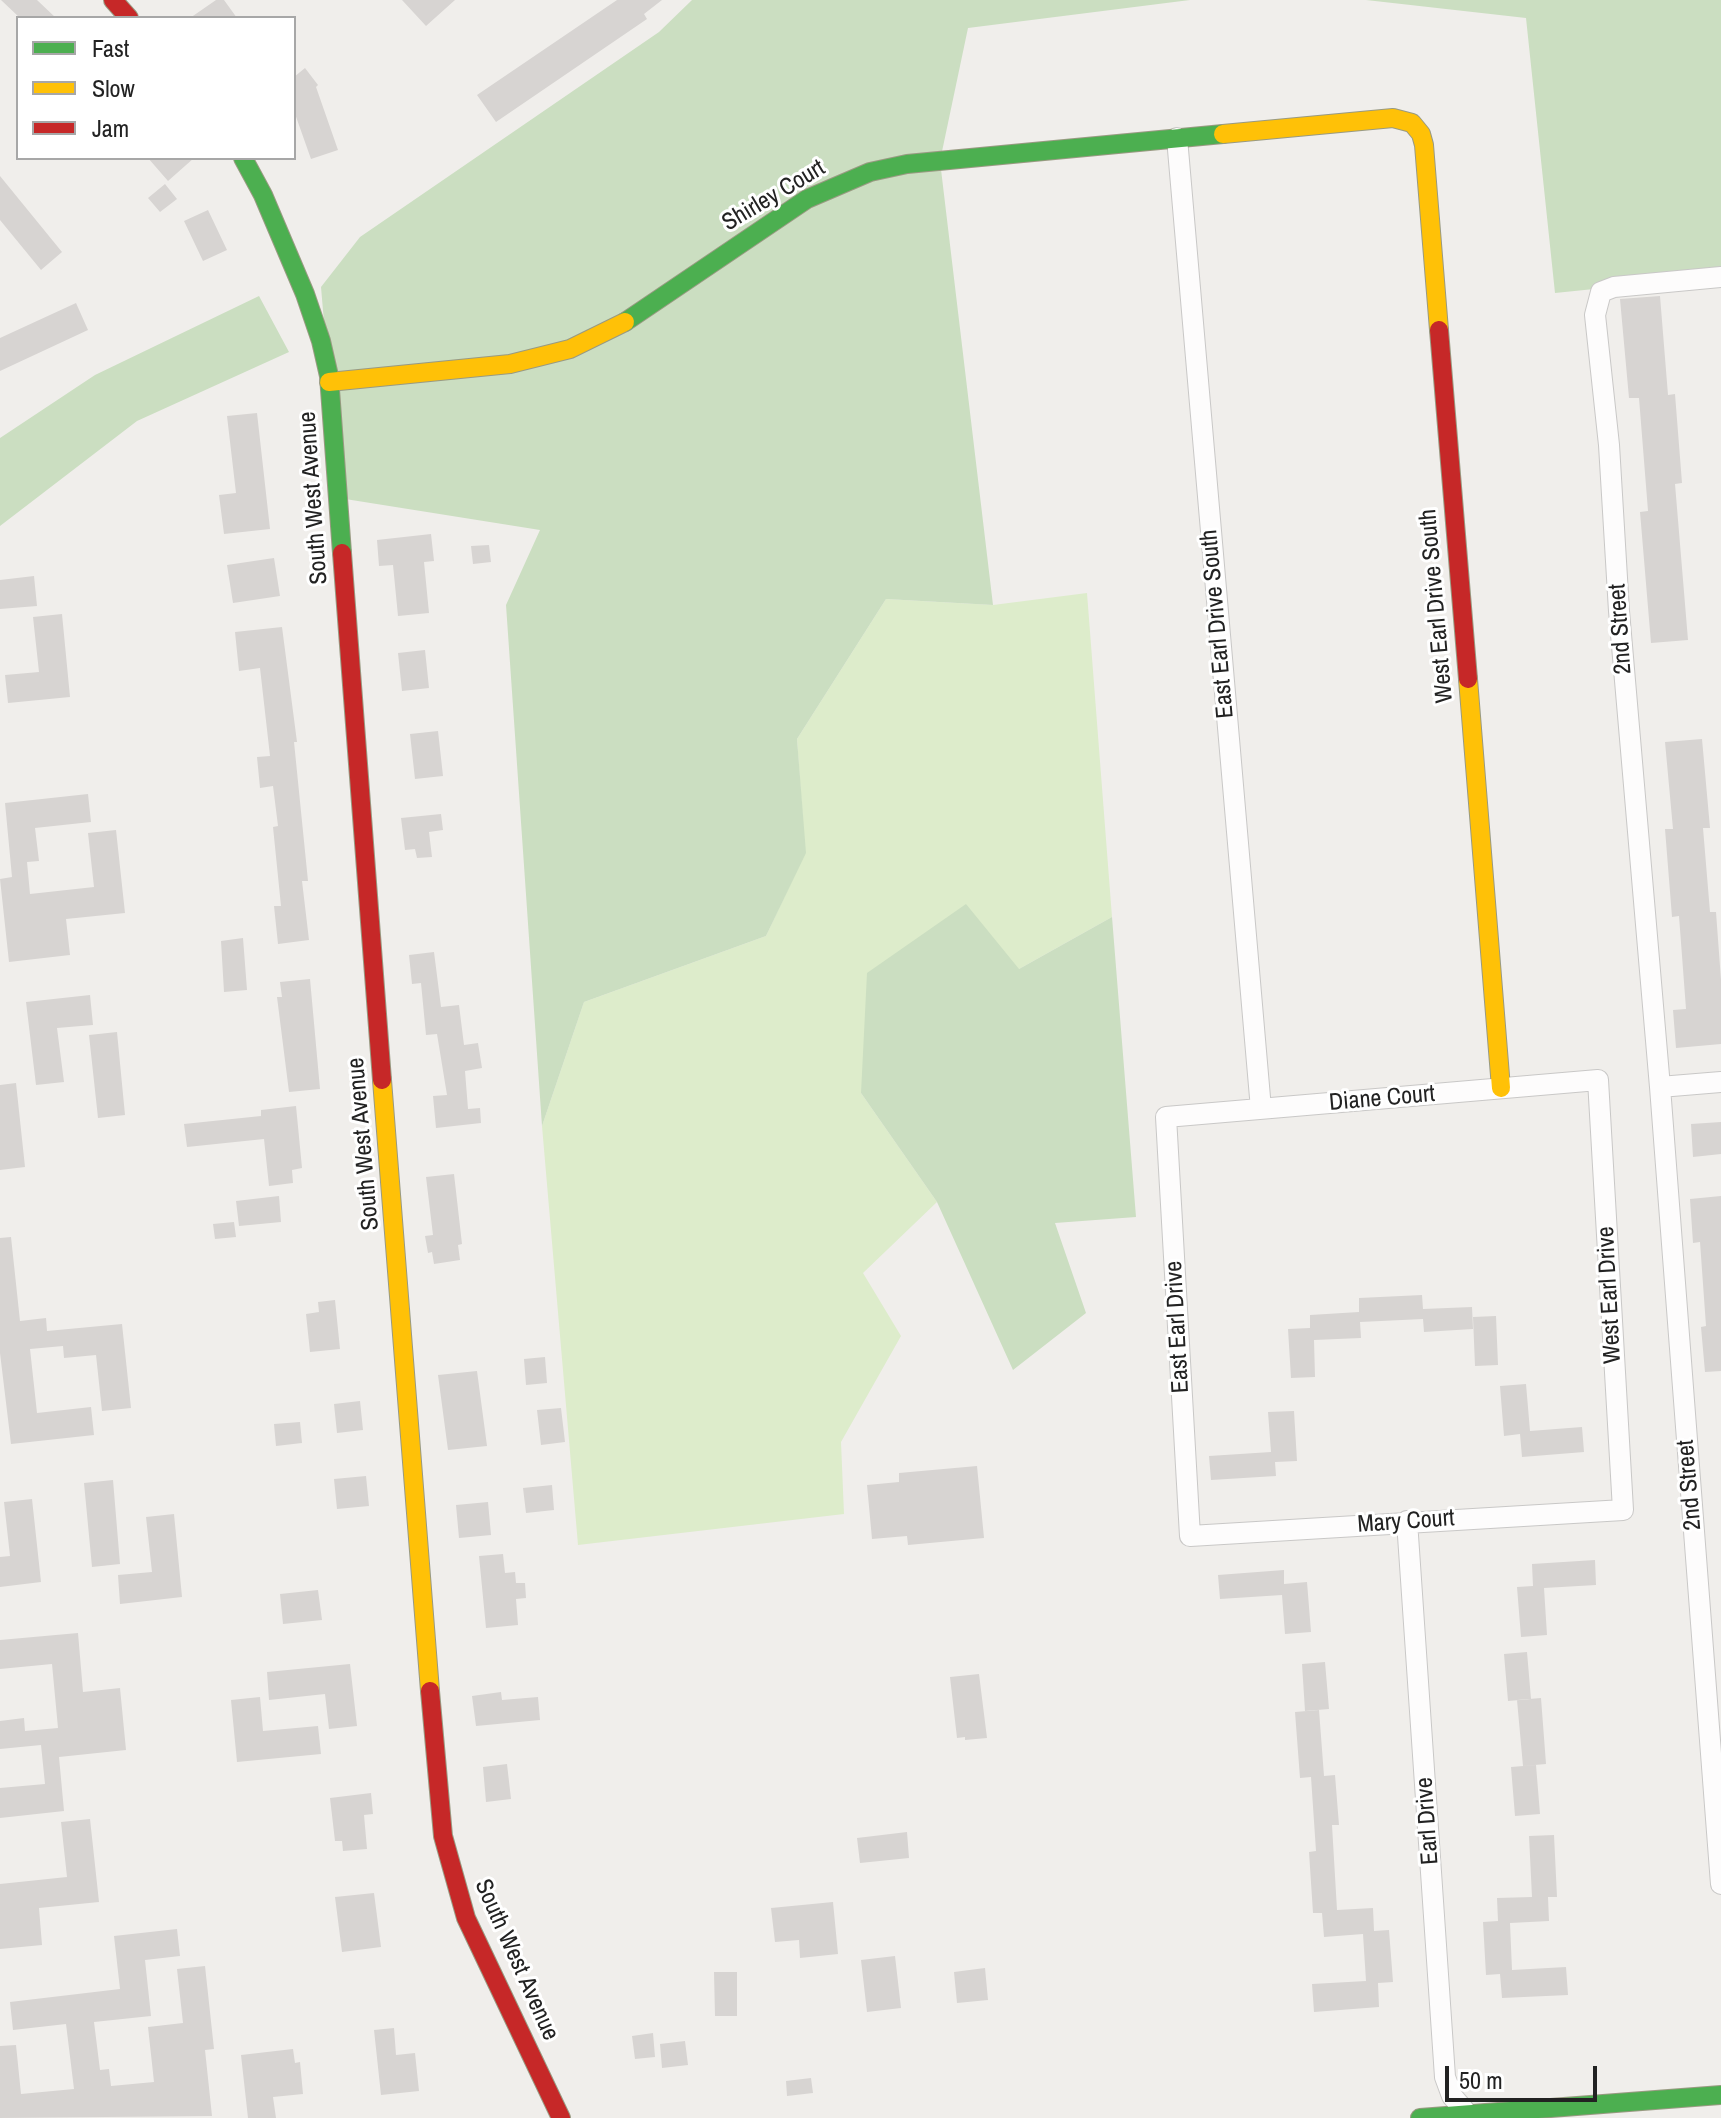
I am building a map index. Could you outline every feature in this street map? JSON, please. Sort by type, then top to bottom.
[{"type":"street","points":[[113,0],[127,16]]},
{"type":"street","name":"Shirley Court","points":[[329,382],[477,369],[570,349],[633,318],[807,199],[870,172],[921,162],[1393,118],[1412,123]]},
{"type":"street","name":"West Earl Drive South","points":[[1412,123],[1421,134],[1424,145],[1501,1088]]},
{"type":"street","name":"East Earl Drive South","points":[[1177,138],[1261,1109]]},
{"type":"street","name":"South West Avenue","points":[[244,160],[263,195],[305,294],[321,341],[329,382],[423,1613],[443,1836],[466,1918],[561,2118]]},
{"type":"street","name":"2nd Street","points":[[1721,277],[1614,287],[1601,292],[1595,315],[1609,445],[1620,627],[1660,1087],[1721,1884]]},
{"type":"street","name":"Diane Court","points":[[1166,1117],[1598,1080]]},
{"type":"street","name":"West Earl Drive","points":[[1598,1080],[1623,1510]]},
{"type":"street","points":[[1660,1087],[1721,1082]]},
{"type":"street","name":"East Earl Drive","points":[[1166,1117],[1190,1536]]},
{"type":"street","name":"Mary Court","points":[[1190,1536],[1623,1510]]},
{"type":"street","name":"Earl Drive","points":[[1407,1521],[1445,2077],[1452,2096],[1470,2116]]},
{"type":"street","points":[[1420,2118],[1721,2095]]},
{"type":"green space","points":[[692,0],[1190,0],[968,28],[940,161],[993,605],[886,599],[797,739],[806,853],[766,936],[584,1002],[542,1126],[506,605],[540,530],[339,498],[321,287],[360,237],[659,32]]},
{"type":"green space","points":[[1366,0],[1721,0],[1721,276],[1555,293],[1526,18]]},
{"type":"green space","points":[[259,296],[289,352],[137,421],[0,526],[0,438],[95,375]]},
{"type":"green space","points":[[1087,593],[1112,917],[1019,969],[861,1093],[937,1202],[863,1273],[901,1336],[841,1442],[844,1514],[578,1545],[542,1126],[584,1002],[766,936],[805,853],[797,739],[886,599],[993,605]]},
{"type":"green space","points":[[966,904],[1019,969],[1112,917],[1136,1217],[1055,1223],[1086,1313],[1013,1370],[937,1202],[861,1093],[867,973]]},
{"type":"building","points":[[1,0],[37,0],[54,16],[18,16]]},
{"type":"building","points":[[216,0],[224,0],[236,16],[193,16]]},
{"type":"building","points":[[402,0],[455,0],[426,26]]},
{"type":"building","points":[[617,0],[662,0],[644,14],[647,19],[496,122],[477,95]]},
{"type":"building","points":[[305,68],[318,85],[316,87],[338,150],[311,159],[296,117],[296,75]]},
{"type":"building","points":[[150,160],[192,160],[168,181]]},
{"type":"building","points":[[0,176],[62,252],[41,270],[0,220]]},
{"type":"building","points":[[165,184],[177,199],[160,212],[148,198]]},
{"type":"building","points":[[208,210],[227,250],[203,261],[184,221]]},
{"type":"building","points":[[1660,296],[1668,395],[1675,394],[1682,483],[1675,484],[1688,640],[1651,643],[1640,512],[1648,511],[1639,398],[1629,398],[1620,299]]},
{"type":"building","points":[[76,303],[88,330],[0,371],[0,338]]},
{"type":"building","points":[[257,413],[270,529],[224,534],[219,495],[236,493],[227,416]]},
{"type":"building","points":[[431,534],[434,561],[424,562],[429,613],[398,616],[393,565],[379,566],[377,540]]},
{"type":"building","points":[[489,545],[491,562],[473,564],[471,546]]},
{"type":"building","points":[[274,558],[280,596],[233,603],[227,565]]},
{"type":"building","points":[[34,576],[37,606],[0,609],[0,580]]},
{"type":"building","points":[[62,614],[70,697],[8,703],[5,675],[39,672],[33,617]]},
{"type":"building","points":[[282,627],[297,742],[294,742],[308,881],[302,881],[309,940],[278,944],[274,906],[281,906],[273,827],[278,826],[273,786],[260,788],[257,757],[270,756],[260,668],[239,671],[235,632]]},
{"type":"building","points":[[425,650],[429,688],[402,691],[398,653]]},
{"type":"building","points":[[438,731],[443,776],[415,779],[410,734]]},
{"type":"building","points":[[1702,739],[1710,828],[1703,828],[1710,912],[1716,912],[1721,980],[1721,1044],[1676,1048],[1673,1010],[1686,1009],[1679,916],[1672,917],[1665,829],[1673,829],[1665,742]]},
{"type":"building","points":[[88,794],[91,822],[35,828],[39,861],[27,862],[30,894],[94,887],[88,833],[116,830],[125,913],[66,919],[70,955],[9,962],[0,879],[12,877],[5,803]]},
{"type":"building","points":[[441,814],[443,830],[429,832],[432,857],[417,858],[415,849],[405,850],[401,818]]},
{"type":"building","points":[[243,938],[247,990],[224,992],[221,941]]},
{"type":"building","points":[[434,952],[441,1007],[459,1005],[464,1045],[478,1043],[482,1068],[465,1071],[468,1109],[480,1108],[481,1123],[436,1128],[433,1096],[447,1095],[437,1034],[426,1035],[421,983],[412,984],[409,955]]},
{"type":"building","points":[[310,979],[320,1089],[289,1092],[277,997],[282,997],[280,982]]},
{"type":"building","points":[[90,995],[93,1025],[57,1028],[64,1082],[36,1085],[26,1002]]},
{"type":"building","points":[[117,1032],[125,1115],[98,1118],[89,1035]]},
{"type":"building","points":[[16,1083],[25,1167],[0,1170],[0,1085]]},
{"type":"building","points":[[296,1106],[302,1168],[292,1170],[293,1183],[269,1186],[264,1139],[187,1147],[184,1124],[261,1116],[261,1110]]},
{"type":"building","points":[[1721,1122],[1721,1154],[1693,1157],[1691,1124]]},
{"type":"building","points":[[454,1174],[462,1244],[458,1245],[460,1260],[434,1264],[425,1236],[433,1235],[426,1177]]},
{"type":"building","points":[[279,1196],[281,1222],[239,1226],[236,1201]]},
{"type":"building","points":[[1721,1196],[1721,1371],[1705,1372],[1701,1327],[1706,1326],[1700,1242],[1693,1243],[1690,1199]]},
{"type":"building","points":[[234,1222],[236,1237],[215,1239],[213,1224]]},
{"type":"building","points":[[11,1237],[20,1321],[46,1318],[47,1331],[122,1324],[131,1408],[102,1411],[96,1355],[64,1358],[63,1346],[30,1349],[37,1413],[91,1407],[94,1435],[11,1444],[0,1353],[0,1238]]},
{"type":"building","points":[[1422,1295],[1423,1309],[1472,1307],[1473,1329],[1424,1332],[1423,1319],[1360,1322],[1361,1338],[1314,1340],[1315,1377],[1291,1378],[1288,1329],[1310,1328],[1310,1315],[1359,1312],[1359,1298]]},
{"type":"building","points":[[335,1300],[340,1349],[310,1352],[306,1314],[319,1312],[318,1302]]},
{"type":"building","points":[[1496,1316],[1498,1365],[1475,1366],[1473,1317]]},
{"type":"building","points":[[545,1357],[547,1383],[526,1385],[524,1359]]},
{"type":"building","points":[[477,1371],[487,1446],[448,1450],[438,1375]]},
{"type":"building","points":[[1526,1384],[1530,1431],[1582,1427],[1584,1452],[1522,1457],[1520,1434],[1504,1436],[1500,1386]]},
{"type":"building","points":[[360,1401],[363,1430],[337,1433],[334,1404]]},
{"type":"building","points":[[561,1408],[565,1442],[541,1445],[537,1410]]},
{"type":"building","points":[[1294,1411],[1297,1461],[1275,1462],[1276,1476],[1211,1480],[1209,1456],[1271,1452],[1268,1412]]},
{"type":"building","points":[[300,1422],[302,1443],[276,1446],[274,1424]]},
{"type":"building","points":[[977,1466],[984,1538],[908,1545],[907,1536],[872,1539],[867,1485],[899,1482],[899,1473]]},
{"type":"building","points":[[366,1476],[369,1506],[337,1509],[334,1479]]},
{"type":"building","points":[[113,1480],[120,1564],[92,1567],[84,1483]]},
{"type":"building","points":[[552,1485],[554,1510],[526,1513],[523,1488]]},
{"type":"building","points":[[32,1499],[41,1582],[0,1587],[0,1557],[10,1556],[4,1502]]},
{"type":"building","points":[[488,1502],[491,1535],[459,1538],[456,1505]]},
{"type":"building","points":[[174,1514],[182,1597],[120,1604],[118,1575],[152,1572],[146,1517]]},
{"type":"building","points":[[503,1554],[505,1573],[515,1572],[516,1583],[525,1583],[526,1598],[516,1599],[518,1625],[486,1628],[479,1556]]},
{"type":"building","points":[[1595,1560],[1596,1585],[1544,1588],[1547,1635],[1521,1637],[1517,1587],[1533,1586],[1532,1564]]},
{"type":"building","points":[[1284,1570],[1284,1584],[1307,1582],[1311,1632],[1285,1634],[1282,1595],[1220,1599],[1218,1575]]},
{"type":"building","points":[[318,1590],[322,1620],[283,1624],[280,1594]]},
{"type":"building","points":[[78,1633],[83,1692],[120,1688],[126,1750],[59,1757],[64,1811],[0,1818],[0,1788],[45,1784],[41,1745],[0,1749],[0,1721],[24,1718],[25,1731],[58,1728],[52,1664],[0,1669],[0,1640]]},
{"type":"building","points":[[1527,1652],[1531,1699],[1508,1701],[1504,1654]]},
{"type":"building","points":[[1325,1662],[1329,1709],[1305,1711],[1302,1664]]},
{"type":"building","points":[[350,1664],[357,1726],[329,1729],[325,1694],[269,1700],[267,1672]]},
{"type":"building","points":[[979,1674],[987,1738],[957,1738],[950,1677]]},
{"type":"building","points":[[501,1692],[502,1700],[538,1697],[540,1720],[476,1726],[472,1696]]},
{"type":"building","points":[[260,1697],[263,1731],[318,1726],[321,1754],[237,1762],[231,1700]]},
{"type":"building","points":[[1541,1698],[1546,1764],[1523,1766],[1517,1700]]},
{"type":"building","points":[[1319,1710],[1324,1776],[1335,1775],[1339,1825],[1332,1825],[1337,1910],[1373,1908],[1374,1931],[1389,1930],[1393,1982],[1378,1983],[1379,2007],[1314,2012],[1312,1984],[1366,1981],[1363,1934],[1324,1937],[1322,1913],[1313,1913],[1309,1852],[1316,1851],[1311,1777],[1300,1778],[1295,1712]]},
{"type":"building","points":[[507,1764],[511,1799],[486,1802],[483,1767]]},
{"type":"building","points":[[1536,1765],[1540,1814],[1515,1816],[1511,1767]]},
{"type":"building","points":[[371,1793],[373,1814],[364,1815],[367,1849],[343,1851],[342,1841],[335,1841],[330,1798]]},
{"type":"building","points":[[90,1819],[99,1902],[39,1908],[42,1945],[0,1949],[0,1884],[67,1877],[61,1822]]},
{"type":"building","points":[[907,1832],[909,1858],[860,1863],[857,1838]]},
{"type":"building","points":[[1554,1835],[1557,1897],[1548,1897],[1549,1921],[1510,1923],[1512,1970],[1566,1967],[1568,1995],[1502,1998],[1500,1974],[1486,1975],[1483,1922],[1498,1921],[1497,1898],[1532,1897],[1529,1836]]},
{"type":"building","points":[[374,1893],[381,1947],[342,1952],[335,1897]]},
{"type":"building","points":[[833,1902],[838,1954],[800,1958],[799,1940],[775,1942],[771,1908]]},
{"type":"building","points":[[177,1929],[180,1956],[145,1960],[151,2016],[94,2022],[100,2070],[109,2069],[111,2086],[154,2082],[148,2027],[183,2023],[177,1969],[205,1966],[214,2049],[205,2050],[212,2116],[0,2118],[0,2046],[16,2045],[21,2094],[74,2089],[66,2024],[13,2030],[10,2002],[120,1989],[114,1936]]},
{"type":"building","points":[[895,1956],[901,2008],[867,2012],[861,1960]]},
{"type":"building","points":[[985,1968],[988,2000],[957,2003],[954,1972]]},
{"type":"building","points":[[714,1972],[737,1972],[737,2016],[715,2016]]},
{"type":"building","points":[[394,2028],[396,2055],[415,2053],[419,2091],[381,2095],[374,2030]]},
{"type":"building","points":[[653,2033],[655,2057],[635,2059],[632,2036]]},
{"type":"building","points":[[685,2041],[688,2065],[662,2068],[660,2044]]},
{"type":"building","points":[[293,2049],[295,2063],[300,2062],[303,2094],[273,2097],[276,2118],[248,2118],[241,2055]]},
{"type":"building","points":[[811,2078],[813,2093],[787,2096],[786,2081]]},
{"type":"traffic: fast","points":[[625,322],[807,199],[870,172],[907,164],[1223,134]]},
{"type":"traffic: fast","points":[[244,160],[263,195],[305,294],[321,341],[329,376],[342,553]]},
{"type":"traffic: fast","points":[[1420,2118],[1721,2095]]},
{"type":"traffic: slow","points":[[1223,134],[1393,118],[1412,123],[1421,134],[1424,145],[1439,330]]},
{"type":"traffic: slow","points":[[329,382],[510,364],[570,349],[625,322]]},
{"type":"traffic: slow","points":[[1468,679],[1501,1088]]},
{"type":"traffic: slow","points":[[382,1080],[430,1691]]},
{"type":"traffic: jam","points":[[113,0],[127,16]]},
{"type":"traffic: jam","points":[[1439,330],[1468,679]]},
{"type":"traffic: jam","points":[[342,553],[382,1080]]},
{"type":"traffic: jam","points":[[430,1691],[443,1836],[466,1918],[561,2118]]}]
